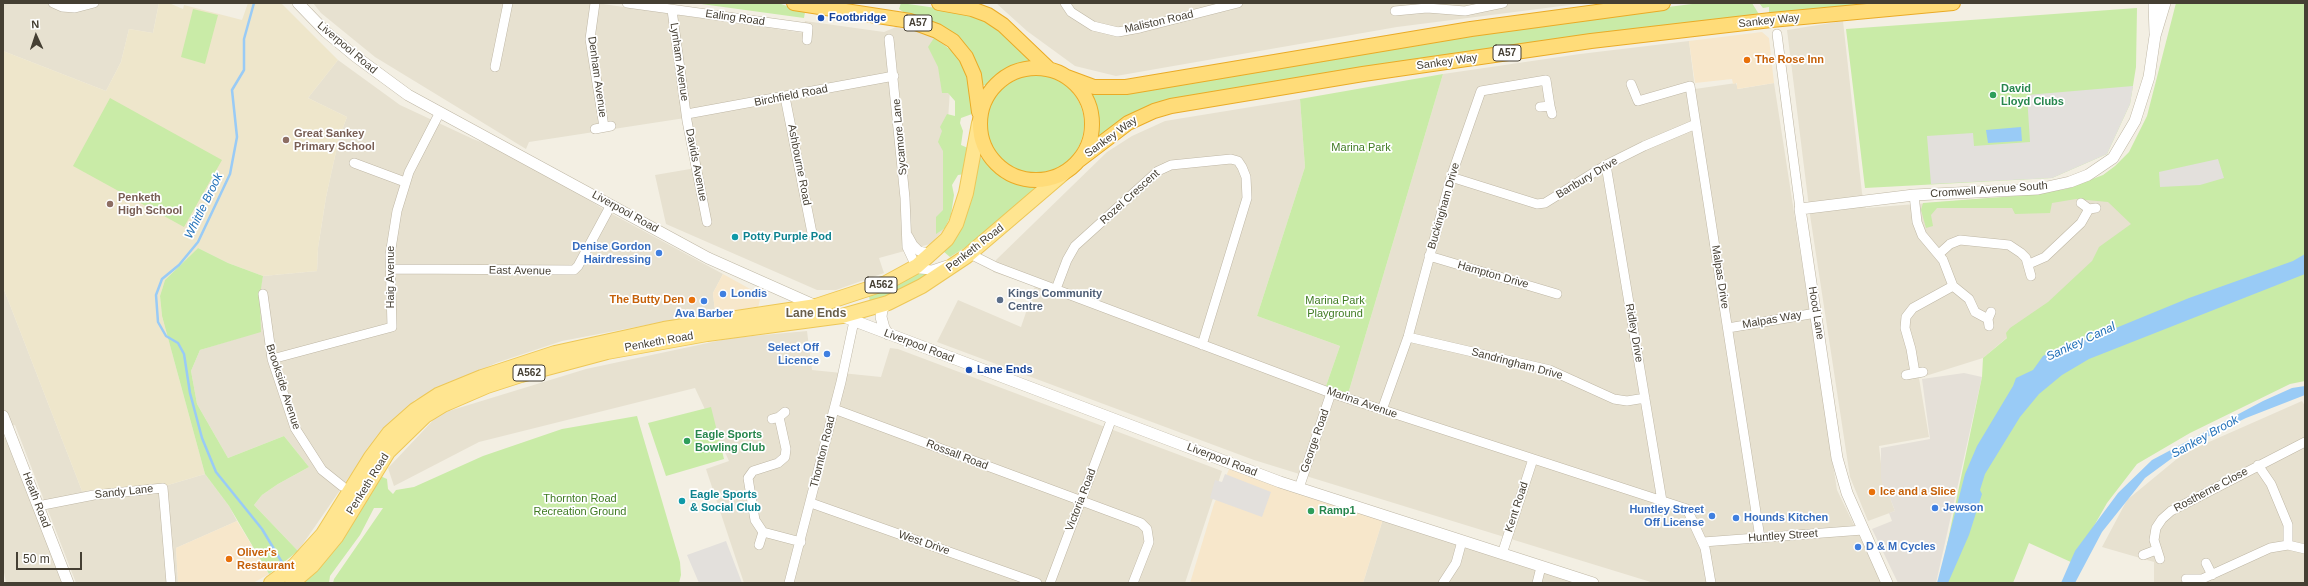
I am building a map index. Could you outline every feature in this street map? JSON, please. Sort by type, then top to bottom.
[{"type":"highway","name":"A57","points":[[794,3],[886,10],[924,24],[953,41],[966,57],[974,75],[981,140],[988,155],[999,167],[1013,176],[1030,180],[1047,179],[1064,173],[1078,161],[1091,137],[1092,120],[1088,103],[1079,88],[1067,77]]},
{"type":"highway","name":"A57","points":[[939,3],[972,9],[988,15],[1003,25],[1049,69],[1094,86],[1126,87],[1471,29],[1663,3]]},
{"type":"highway","name":"Sankey Way","points":[[1078,161],[1128,123],[1154,110],[1171,106],[1363,74],[1591,41],[1766,21],[1952,3]]},
{"type":"highway","name":"A57","points":[[979,122],[981,108],[988,93],[999,81],[1014,72],[1031,68],[1049,69]]},
{"type":"main road","name":"Penketh Road","points":[[295,575],[336,537],[388,452],[440,400],[487,386],[556,359],[607,352],[816,306],[881,285],[917,266],[933,254],[947,239],[963,208],[979,122]]},
{"type":"main road","name":"Penketh Road","points":[[712,328],[848,319],[888,303],[922,286],[969,255],[1064,173]]},
{"type":"main road","name":"A562","points":[[271,583],[295,575]]},
{"type":"street","points":[[53,3],[62,7],[75,8],[94,3]]},
{"type":"street","name":"Liverpool Road","points":[[298,3],[326,32],[382,78],[440,112],[708,258],[848,319],[1299,488],[1462,542],[1593,583]]},
{"type":"street","points":[[499,63],[508,3]]},
{"type":"street","name":"Denham Avenue","points":[[595,3],[590,39],[603,127]]},
{"type":"street","name":"Ealing Road","points":[[626,3],[808,28],[807,40]]},
{"type":"street","name":"Maliston Road","points":[[1065,3],[1071,12],[1093,26],[1118,32],[1140,28],[1224,5],[1238,3]]},
{"type":"street","points":[[1395,11],[1428,8],[1465,11],[1503,3]]},
{"type":"street","name":"Cromwell Avenue South","points":[[2154,3],[2153,16],[2155,36]]},
{"type":"street","name":"Cromwell Avenue South","points":[[1800,209],[1914,195],[2038,188],[2070,182],[2097,170],[2113,158],[2135,120],[2149,77],[2155,36],[2166,3]]},
{"type":"street","name":"Lynham Avenue","points":[[672,10],[687,114]]},
{"type":"street","name":"Hood Lane","points":[[1777,34],[1800,209],[1838,458],[1847,493],[1887,583]]},
{"type":"street","name":"Sycamore Lane","points":[[889,39],[894,76],[908,236],[907,248],[917,266]]},
{"type":"street","name":"Birchfield Road","points":[[687,114],[894,76]]},
{"type":"street","name":"Buckingham Drive","points":[[1382,410],[1408,337],[1429,256],[1452,177],[1481,91],[1546,80],[1551,110],[1540,107]]},
{"type":"street","name":"Malpas Drive","points":[[1631,84],[1638,100],[1690,86],[1760,538]]},
{"type":"street","name":"Ashbourne Road","points":[[785,97],[813,233]]},
{"type":"street","name":"Haig Avenue","points":[[272,359],[389,329],[393,324],[390,269],[393,228],[405,182],[440,112]]},
{"type":"street","name":"Davids Avenue","points":[[687,114],[708,217]]},
{"type":"street","name":"Banbury Drive","points":[[1452,177],[1537,204],[1545,203],[1606,165],[1644,146],[1696,124]]},
{"type":"street","name":"Rozel Crescent","points":[[1056,289],[1067,260],[1076,246],[1158,171],[1171,164],[1231,158],[1238,161],[1244,172],[1247,198],[1202,345]]},
{"type":"street","points":[[354,163],[405,182]]},
{"type":"street","name":"Ridley Drive","points":[[1606,165],[1662,501]]},
{"type":"street","points":[[1914,195],[1918,228],[1946,264],[1953,286],[1970,299],[1975,312],[1989,319]]},
{"type":"street","name":"East Avenue","points":[[390,269],[574,270],[578,266],[611,204]]},
{"type":"street","points":[[2029,264],[2045,257],[2081,223],[2088,207]]},
{"type":"street","points":[[908,236],[913,245],[919,251],[933,254]]},
{"type":"street","points":[[1939,254],[1955,241],[1966,240],[2009,245],[2021,253],[2029,264],[2031,276]]},
{"type":"street","points":[[917,266],[924,270],[932,270],[969,255]]},
{"type":"street","name":"Marina Avenue","points":[[969,255],[1331,393],[1687,509],[1703,542],[1711,583]]},
{"type":"street","name":"Hampton Drive","points":[[1429,256],[1557,294]]},
{"type":"street","points":[[1915,373],[1911,348],[1905,328],[1906,317],[1913,308],[1953,286]]},
{"type":"street","name":"Brookside Avenue","points":[[263,295],[272,359],[295,428],[322,470],[342,486]]},
{"type":"street","points":[[888,303],[880,312],[882,322],[888,334]]},
{"type":"street","name":"Malpas Way","points":[[1728,328],[1816,312]]},
{"type":"street","name":"Thornton Road","points":[[789,583],[801,542],[834,409],[848,319]]},
{"type":"street","name":"Sandringham Drive","points":[[1408,337],[1550,370],[1614,399],[1627,401],[1645,398]]},
{"type":"street","name":"George Road","points":[[1299,488],[1331,393]]},
{"type":"street","name":"Rossall Road","points":[[834,409],[1141,523],[1147,529],[1149,542],[1133,583]]},
{"type":"street","name":"Heath Road","points":[[3,416],[6,434],[38,506],[68,583]]},
{"type":"street","points":[[779,416],[786,449],[785,457],[778,463],[753,471],[748,478],[755,520],[763,532],[801,542]]},
{"type":"street","name":"Victoria Road","points":[[1050,583],[1112,418]]},
{"type":"street","name":"Rostherne Close","points":[[2143,555],[2158,554],[2154,540],[2156,528],[2162,518],[2171,511],[2305,442]]},
{"type":"street","name":"Kent Road","points":[[1502,554],[1532,459]]},
{"type":"street","name":"Rostherne Close","points":[[2258,465],[2271,484],[2288,525],[2288,545]]},
{"type":"street","name":"Sandy Lane","points":[[38,506],[94,494],[163,488],[171,583]]},
{"type":"street","name":"West Drive","points":[[810,504],[1037,583]]},
{"type":"street","name":"Huntley Street","points":[[1703,542],[1864,530]]},
{"type":"street","points":[[759,545],[763,532]]},
{"type":"street","points":[[1443,583],[1456,563],[1462,542]]},
{"type":"street","points":[[2186,579],[2202,579],[2260,551],[2288,545],[2305,549]]},
{"type":"street","points":[[2206,563],[2212,574]]},
{"type":"street","points":[[1537,583],[1541,567]]},
{"type":"shaded area","points":[[3,3],[159,3],[153,33],[129,29],[121,62],[106,91],[3,51]]},
{"type":"shaded area","name":"Penketh High School","points":[[159,3],[169,3],[183,9],[184,5],[242,20],[248,3],[281,3],[338,60],[308,98],[347,117],[339,138],[326,197],[318,248],[317,271],[263,276],[228,263],[198,248],[165,280],[160,296],[162,316],[205,474],[168,485],[82,491],[3,287],[3,51],[106,91],[121,62],[129,29],[153,33]]},
{"type":"shaded area","points":[[313,3],[596,3],[804,33],[805,21],[884,32],[896,27],[941,37],[952,60],[945,165],[943,231],[930,244],[879,258],[884,273],[836,290],[817,290],[666,224],[655,175],[696,168],[685,118],[529,142],[526,149],[375,57],[321,13]]},
{"type":"shaded area","points":[[996,3],[1585,3],[1397,27],[1116,76],[1075,66],[1027,31]]},
{"type":"shaded area","points":[[1843,21],[1862,193],[1866,208],[1990,198],[2064,195],[2100,185],[2139,225],[1983,358],[1919,378],[1929,437],[1879,446],[1884,490],[1887,490],[1895,511],[1868,521],[1850,477],[1810,215],[1787,30]]},
{"type":"shaded area","points":[[1762,32],[1769,38],[1774,83],[1737,89],[1737,83],[1733,84],[1732,79],[1695,83],[1689,41]]},
{"type":"shaded area","points":[[1689,41],[1695,89],[1736,83],[1738,89],[1774,83],[1837,490],[1882,583],[1654,583],[1254,460],[937,342],[958,300],[1021,327],[1035,286],[993,272],[996,260],[1107,152],[1132,136],[1165,121],[1300,99],[1305,167],[1257,316],[1340,346],[1326,386],[1348,394],[1443,74],[1580,54]]},
{"type":"shaded area","points":[[338,60],[400,105],[473,139],[524,158],[603,209],[723,274],[713,293],[715,312],[562,341],[496,363],[415,400],[365,454],[298,551],[254,505],[262,495],[278,484],[309,467],[284,436],[228,458],[197,404],[191,371],[200,350],[261,331],[259,296],[263,276],[317,271],[318,248],[326,197],[339,138],[347,117],[308,98]]},
{"type":"shaded area","points":[[2133,86],[2130,104],[2107,154],[2052,178],[1931,184],[1927,136],[1973,133],[1974,146],[2030,142],[2027,95]]},
{"type":"shaded area","points":[[2218,159],[2224,178],[2200,185],[2160,187],[2159,172]]},
{"type":"shaded area","points":[[723,274],[761,295],[758,308],[715,312],[713,293]]},
{"type":"shaded area","points":[[3,287],[82,491],[168,485],[205,474],[229,506],[237,521],[176,548],[178,583],[76,583],[15,425],[3,429]]},
{"type":"shaded area","points":[[807,331],[812,370],[881,377],[890,348],[898,349],[1222,471],[1185,583],[744,583],[706,469],[729,461],[695,388],[479,442],[394,486],[388,468],[439,414],[586,369],[731,338]]},
{"type":"shaded area","points":[[1964,373],[1982,377],[1936,583],[1898,583],[1872,529],[1892,521],[1889,513],[1895,511],[1887,490],[1884,490],[1881,478],[1881,448],[1930,439],[1922,379]]},
{"type":"shaded area","points":[[2302,401],[2305,406],[2305,583],[2154,583],[2154,562],[2102,547],[2127,500],[2184,453]]},
{"type":"shaded area","points":[[6,437],[64,583],[6,583],[3,567],[3,438]]},
{"type":"shaded area","points":[[1230,467],[1383,519],[1363,583],[1190,583],[1214,504]]},
{"type":"shaded area","points":[[1225,474],[1271,492],[1262,517],[1210,498],[1215,480],[1222,482]]},
{"type":"shaded area","points":[[1383,519],[1586,583],[1363,583]]},
{"type":"shaded area","points":[[237,521],[269,574],[253,583],[178,583],[176,548]]},
{"type":"shaded area","points":[[726,541],[742,583],[699,583],[687,555]]},
{"type":"green space","points":[[694,3],[778,3],[805,12],[804,18]]},
{"type":"green space","points":[[901,3],[965,12],[996,25],[1031,62],[1004,70],[986,85],[981,86],[974,61],[899,9]]},
{"type":"green space","points":[[1700,3],[1752,3],[1760,16],[1187,98],[1098,137],[1096,135],[1096,108],[1089,92],[1563,20]]},
{"type":"green space","points":[[1759,3],[1898,3],[1769,14],[1769,7],[1763,8]]},
{"type":"green space","points":[[2176,3],[2305,3],[2305,381],[2290,384],[2190,433],[2137,464],[2107,503],[2073,563],[2029,543],[2013,583],[1939,583],[1982,377],[1983,358],[2007,338],[2006,333],[2010,328],[2048,302],[2092,261],[2099,247],[2131,224],[2108,202],[2076,199],[2052,203],[2050,213],[2015,214],[2012,208],[1937,208],[1931,215],[1933,226],[1926,228],[1921,210],[1923,203],[2015,196],[2066,189],[2103,175],[2115,166],[2129,152],[2147,116]]},
{"type":"green space","name":"David Lloyd Clubs","points":[[2137,8],[2136,67],[2130,104],[2107,154],[2052,178],[1865,188],[1846,29]]},
{"type":"green space","points":[[193,9],[218,15],[205,64],[181,57]]},
{"type":"green space","points":[[934,38],[951,50],[965,66],[972,95],[970,103],[973,106],[972,114],[961,118],[960,123],[963,131],[961,145],[968,148],[965,174],[958,175],[952,185],[954,195],[951,215],[945,228],[936,234],[936,217],[943,210],[943,151],[938,142],[942,131],[940,127],[947,114],[955,116],[955,101],[948,93],[942,93],[938,67],[928,47]]},
{"type":"green space","points":[[1034,74],[1053,78],[1069,89],[1080,105],[1084,124],[1080,143],[1069,159],[1053,170],[1034,174],[1015,170],[999,159],[988,143],[984,124],[988,105],[999,89],[1015,78]]},
{"type":"green space","name":"Marina Park","points":[[1443,74],[1348,394],[1326,386],[1340,346],[1257,316],[1305,167],[1300,99]]},
{"type":"green space","points":[[110,98],[222,160],[184,227],[73,166]]},
{"type":"green space","points":[[979,156],[1002,177],[1015,182],[1039,186],[983,236],[950,257],[943,251]]},
{"type":"green space","points":[[198,248],[228,263],[263,276],[260,295],[261,332],[200,350],[191,371],[197,404],[228,458],[284,436],[309,467],[278,484],[262,495],[254,505],[298,551],[269,574],[229,506],[205,474],[162,316],[160,296],[165,280]]},
{"type":"green space","points":[[917,272],[926,274],[926,276],[886,297],[870,303],[869,295]]},
{"type":"green space","name":"Eagle Sports Bowling Club","points":[[711,407],[724,459],[666,476],[648,423]]},
{"type":"green space","name":"Thornton Road Recreation Ground","points":[[637,416],[680,562],[681,575],[679,583],[333,583],[334,579],[383,508],[374,508],[360,535],[330,576],[329,583],[302,583],[378,475],[387,479],[388,489],[393,494],[396,490],[414,487],[483,456],[562,429]]},
{"type":"water","points":[[2021,127],[2022,141],[1988,143],[1986,130]]},
{"type":"water","name":"Sankey Canal","points":[[2305,254],[2305,274],[2089,359],[2062,375],[2039,394],[2020,417],[1985,474],[1980,490],[1982,494],[1969,535],[1948,583],[1937,583],[1965,474],[1977,446],[2013,386],[2016,378],[2033,370],[2043,356],[2068,343],[2089,339],[2189,298],[2293,261]]},
{"type":"water","name":"Sankey Brook","points":[[2305,386],[2305,395],[2246,418],[2209,436],[2179,453],[2145,478],[2102,532],[2075,583],[2061,583],[2075,551],[2118,493],[2152,460],[2263,401],[2292,388]]},
{"type":"waterway","name":"Whittle Brook","points":[[254,3],[244,39],[244,70],[232,90],[237,137],[230,174],[198,242],[179,265],[162,279],[156,295],[158,322],[166,336],[178,343],[184,354],[190,393],[202,438],[216,472],[262,529],[283,564]]},
{"type":"place","name":"Footbridge","points":[[821,18]]},
{"type":"place","name":"The Rose Inn","points":[[1747,60]]},
{"type":"place","name":"David Lloyd Clubs","points":[[1993,95]]},
{"type":"place","name":"Great Sankey Primary School","points":[[286,140]]},
{"type":"place","name":"Penketh High School","points":[[110,204]]},
{"type":"place","name":"Potty Purple Pod","points":[[735,237]]},
{"type":"place","name":"Denise Gordon Hairdressing","points":[[659,253]]},
{"type":"place","name":"Londis","points":[[723,294]]},
{"type":"place","name":"The Butty Den","points":[[692,300]]},
{"type":"place","name":"Kings Community Centre","points":[[1000,300]]},
{"type":"place","name":"Ava Barber","points":[[704,301]]},
{"type":"place","name":"Select Off Licence","points":[[827,354]]},
{"type":"place","name":"Lane Ends","points":[[969,370]]},
{"type":"place","name":"Eagle Sports Bowling Club","points":[[687,441]]},
{"type":"place","name":"Ice and a Slice","points":[[1872,492]]},
{"type":"place","name":"Eagle Sports & Social Club","points":[[682,501]]},
{"type":"place","name":"Jewson","points":[[1935,508]]},
{"type":"place","name":"Ramp1","points":[[1311,511]]},
{"type":"place","name":"Huntley Street Off License","points":[[1712,516]]},
{"type":"place","name":"Hounds Kitchen","points":[[1736,518]]},
{"type":"place","name":"D & M Cycles","points":[[1858,547]]},
{"type":"place","name":"Oliver's Restaurant","points":[[229,559]]},
{"type":"district","name":"Lane Ends","points":[[816,314]]},
{"type":"park label","name":"Marina Park Playground","points":[[1335,307]]}]
